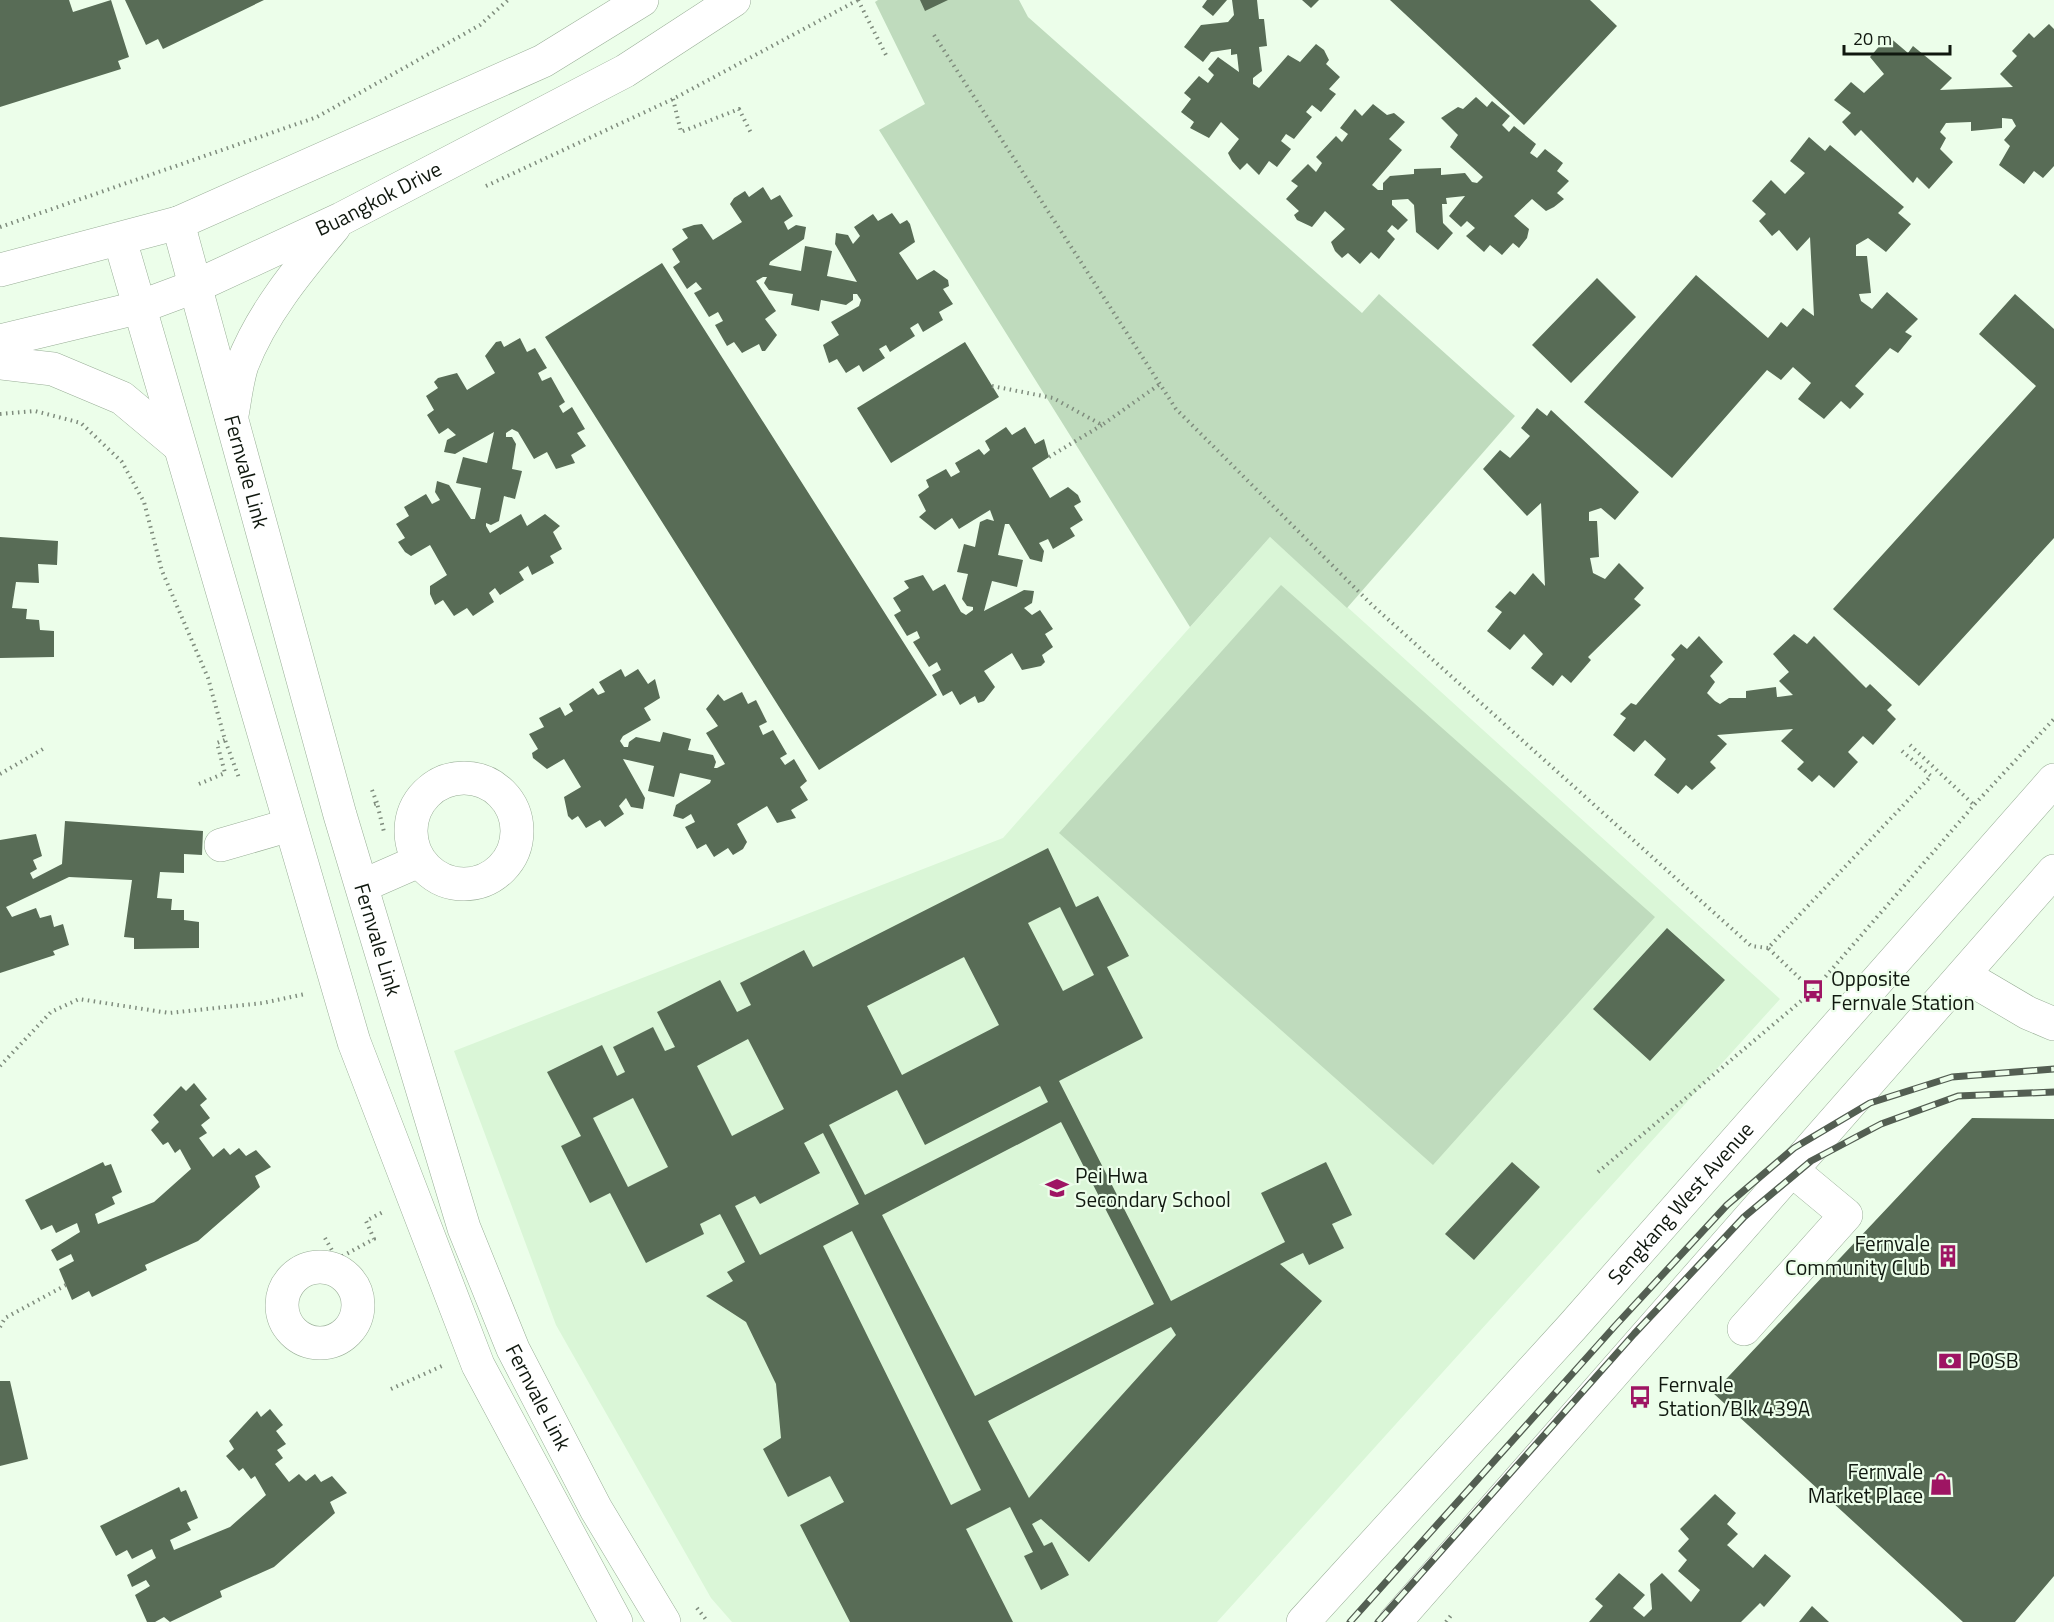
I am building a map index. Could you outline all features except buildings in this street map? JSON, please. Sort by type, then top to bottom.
[{"type":"main road","points":[[0,270],[178,223],[543,61],[642,0]]},
{"type":"main road","name":"Buangkok Drive","points":[[0,341],[138,308],[196,286],[341,219],[625,71],[734,0]]},
{"type":"main road","points":[[232,415],[242,365],[284,286],[341,219]]},
{"type":"main road","name":"Fernvale Link","points":[[178,223],[362,886],[464,1228],[513,1349],[596,1509],[664,1622]]},
{"type":"main road","name":"Fernvale Link","points":[[120,240],[177,444],[354,1042],[478,1365],[616,1622]]},
{"type":"main road","points":[[0,363],[53,369],[122,398],[177,444]]},
{"type":"main road","name":"Sengkang West Avenue","points":[[1303,1622],[1572,1327],[2054,780]]},
{"type":"main road","points":[[221,845],[290,825]]},
{"type":"main road","points":[[362,886],[419,861]]},
{"type":"main road","points":[[1395,1622],[2052,876]]},
{"type":"main road","points":[[1965,976],[2028,1013],[2054,1024]]},
{"type":"main road","points":[[1744,1329],[1846,1215],[1793,1171]]},
{"type":"path","points":[[0,227],[317,117],[480,25],[508,0]]},
{"type":"path","points":[[482,188],[673,99],[858,0],[887,57]]},
{"type":"path","points":[[934,35],[1176,409],[1372,605],[1751,946],[1768,948],[1813,991]]},
{"type":"path","points":[[673,99],[681,132],[739,109],[751,133]]},
{"type":"path","points":[[1049,458],[1102,425],[1160,384]]},
{"type":"path","points":[[993,386],[1053,398],[1102,425]]},
{"type":"path","points":[[0,414],[35,411],[81,423],[122,462],[144,502],[162,572],[208,678],[236,775],[242,780]]},
{"type":"path","points":[[1598,1172],[1813,991],[1974,805],[2054,719]]},
{"type":"path","points":[[199,784],[225,773],[218,742],[225,740]]},
{"type":"path","points":[[1910,745],[1974,805]]},
{"type":"path","points":[[0,774],[43,749]]},
{"type":"path","points":[[1768,948],[1930,776],[1902,751]]},
{"type":"path","points":[[0,1066],[51,1012],[79,999],[169,1012],[297,996]]},
{"type":"path","points":[[325,1238],[337,1259],[374,1239],[366,1221],[385,1211],[388,1220]]},
{"type":"path","points":[[0,1326],[4,1318],[66,1285]]},
{"type":"path","points":[[391,1389],[444,1365]]},
{"type":"shaded area","points":[[878,0],[1019,0],[1028,17],[1362,313],[1379,294],[1515,416],[1347,608],[1270,537],[1190,627],[879,130],[925,104],[875,2]]},
{"type":"shaded area","name":"Pei Hwa Secondary School","points":[[1270,537],[1780,999],[1217,1622],[732,1622],[711,1598],[556,1325],[454,1051],[1003,838]]},
{"type":"shaded area","points":[[1281,585],[1655,917],[1433,1165],[1059,833]]},
{"type":"railway","points":[[1350,1622],[1615,1326],[1727,1205],[1794,1148],[1870,1103],[1952,1077],[2054,1069]]},
{"type":"railway","points":[[1378,1622],[1634,1334],[1744,1217],[1811,1161],[1881,1124],[1958,1096],[2054,1092]]},
{"type":"place","name":"Opposite Fernvale Station","points":[[1813,991]]},
{"type":"place","name":"Pei Hwa Secondary School","points":[[1057,1188]]},
{"type":"place","name":"Fernvale Community Club","points":[[1948,1256]]},
{"type":"place","name":"POSB","points":[[1950,1361]]},
{"type":"place","name":"Fernvale Station/Blk 439A","points":[[1640,1397]]},
{"type":"place","name":"Fernvale Market Place","points":[[1941,1484]]}]
